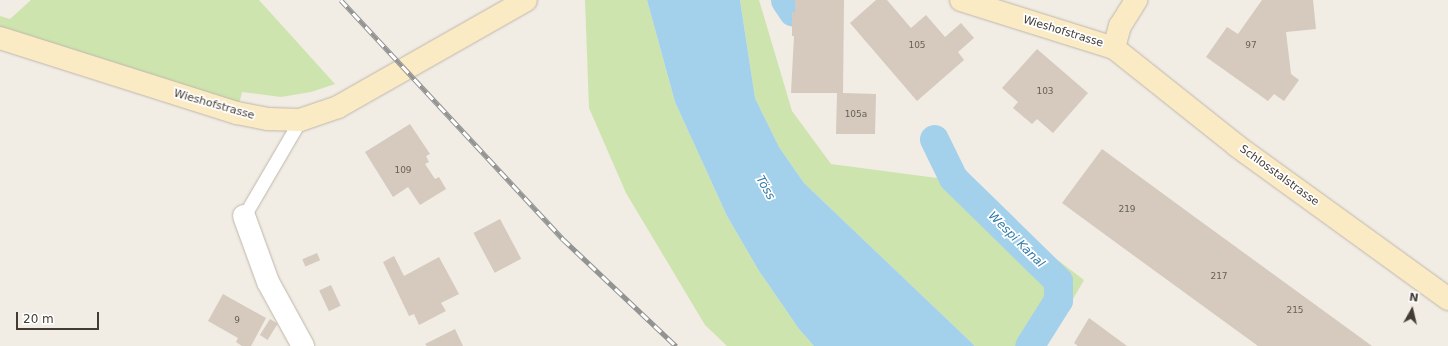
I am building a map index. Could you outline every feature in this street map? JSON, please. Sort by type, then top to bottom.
[{"type":"street","name":"Wieshofstrasse","points":[[0,38],[237,113],[268,119],[300,120],[338,107],[526,0]]},
{"type":"street","name":"Wieshofstrasse","points":[[961,0],[1114,48],[1120,26],[1136,0]]},
{"type":"street","name":"Schlosstalstrasse","points":[[1114,48],[1237,146],[1448,299]]},
{"type":"street","points":[[244,216],[268,282],[303,346]]},
{"type":"lane","points":[[244,216],[300,120]]},
{"type":"green space","points":[[31,0],[259,0],[335,84],[311,92],[281,97],[242,92],[237,113],[0,38],[0,16],[10,19]]},
{"type":"green space","points":[[585,0],[647,0],[675,102],[727,216],[759,271],[799,329],[814,346],[727,346],[705,325],[626,193],[589,108]]},
{"type":"green space","points":[[740,0],[759,0],[792,111],[831,164],[952,180],[1084,280],[1046,346],[975,346],[804,183],[779,147],[755,98]]},
{"type":"water","name":"Töss","points":[[647,0],[740,0],[755,98],[779,147],[804,183],[975,346],[814,346],[799,329],[759,271],[727,216],[675,102]]},
{"type":"building","points":[[795,0],[844,0],[843,93],[876,94],[875,134],[836,134],[837,93],[791,93],[794,36],[792,36],[792,12],[795,13]]},
{"type":"building","points":[[876,0],[887,0],[911,28],[926,15],[945,37],[961,23],[974,38],[958,52],[964,60],[917,101],[850,23]]},
{"type":"building","points":[[1262,0],[1313,0],[1316,29],[1286,32],[1291,74],[1299,80],[1284,101],[1274,94],[1268,101],[1206,57],[1227,27],[1238,34]]},
{"type":"building","points":[[1037,49],[1088,93],[1053,133],[1037,119],[1032,124],[1013,108],[1018,102],[1002,88]]},
{"type":"building","points":[[410,124],[430,154],[426,156],[429,162],[425,164],[435,179],[439,177],[446,189],[420,205],[408,187],[393,197],[365,152]]},
{"type":"building","points":[[1102,149],[1372,346],[1258,346],[1122,247],[1062,203]]},
{"type":"building","points":[[500,219],[521,259],[495,273],[474,233]]},
{"type":"building","points":[[317,253],[320,260],[305,267],[302,259]]},
{"type":"building","points":[[394,256],[404,276],[439,257],[459,294],[441,303],[446,311],[419,325],[414,314],[409,316],[383,262]]},
{"type":"building","points":[[331,285],[341,306],[329,311],[319,290]]},
{"type":"building","points":[[223,294],[266,318],[251,346],[242,346],[236,342],[238,338],[208,321]]},
{"type":"building","points":[[1089,318],[1127,346],[1078,346],[1074,343]]},
{"type":"building","points":[[270,319],[278,324],[268,340],[260,335]]},
{"type":"building","points":[[455,329],[463,346],[427,346],[425,344]]},
{"type":"waterway","name":"Wespi Kanal","points":[[785,0],[793,12]]},
{"type":"waterway","name":"Wespi Kanal","points":[[934,139],[953,178],[1058,281],[1058,300],[1029,346]]},
{"type":"railway","points":[[341,0],[563,239],[676,346]]}]
